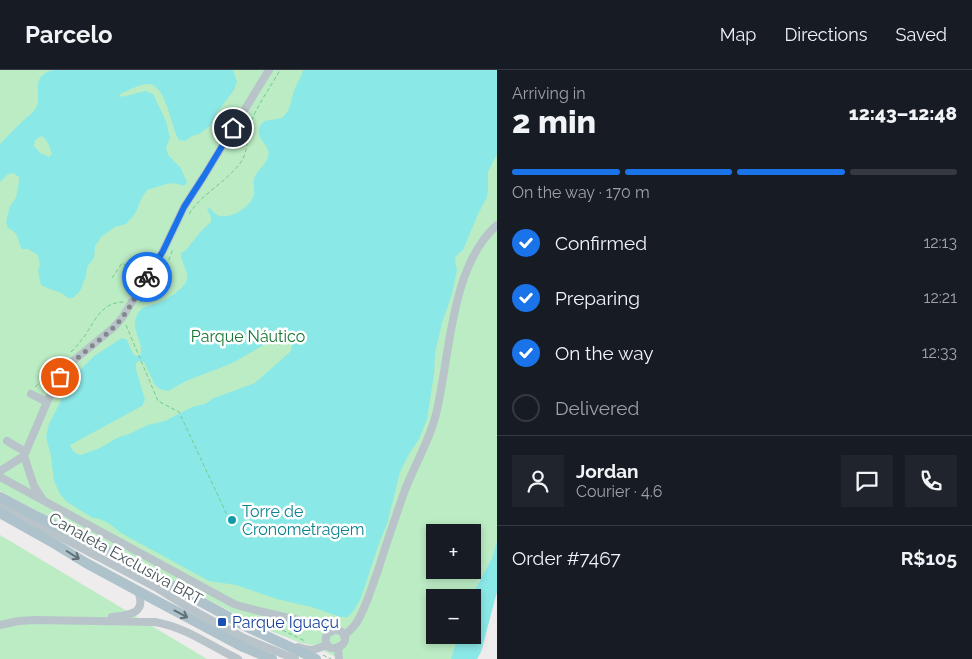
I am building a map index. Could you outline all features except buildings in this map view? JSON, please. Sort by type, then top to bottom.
[{"type":"main road","points":[[0,496],[34,515],[112,553],[248,627],[277,641],[317,656]]},
{"type":"main road","points":[[0,513],[138,592],[243,647],[272,659]]},
{"type":"lane","points":[[0,471],[25,454],[47,402],[66,369],[122,318],[163,251],[184,207],[269,70]]},
{"type":"lane","points":[[344,636],[359,617],[371,590],[405,490],[433,424],[458,297],[474,255],[497,225]]},
{"type":"lane","points":[[33,391],[47,402]]},
{"type":"lane","points":[[7,441],[25,454],[34,486],[45,502]]},
{"type":"lane","points":[[0,478],[234,604],[340,631],[344,636],[344,641],[338,648],[332,648],[327,644],[327,634],[334,630]]},
{"type":"lane","name":"Canaleta Exclusiva BRT","points":[[0,505],[157,588],[244,638],[295,659]]},
{"type":"lane","points":[[82,620],[125,616],[134,613],[140,603],[138,592]]},
{"type":"lane","points":[[0,625],[27,620],[82,620],[166,624],[185,631],[238,659]]},
{"type":"lane","points":[[277,641],[311,650],[316,650],[327,644]]},
{"type":"lane","points":[[338,648],[339,659]]},
{"type":"path","points":[[186,219],[199,201],[230,174],[241,161],[245,153],[253,117],[280,70]]},
{"type":"path","points":[[71,353],[106,307],[116,302],[139,302],[150,296],[162,278],[173,248]]},
{"type":"path","points":[[112,278],[122,263],[146,278]]},
{"type":"path","points":[[122,318],[158,401],[179,412],[228,517]]},
{"type":"path","points":[[33,391],[65,359]]},
{"type":"path","points":[[317,656],[331,659]]},
{"type":"green space","name":"Parque Náutico","points":[[0,70],[497,70],[497,541],[492,558],[481,578],[481,524],[426,524],[426,579],[481,579],[475,589],[426,589],[426,644],[455,644],[451,659],[340,659],[312,645],[301,643],[258,626],[0,491]]},
{"type":"green space","points":[[0,535],[207,659],[0,659]]},
{"type":"water","points":[[53,70],[233,70],[237,82],[234,90],[215,115],[210,126],[185,141],[179,140],[164,98],[154,86],[148,84],[141,85],[119,95],[122,97],[145,91],[153,94],[166,121],[170,138],[166,147],[168,155],[180,167],[187,182],[184,186],[169,183],[148,189],[142,197],[135,214],[126,224],[115,227],[102,236],[95,246],[94,258],[87,267],[86,276],[80,291],[73,298],[68,298],[41,285],[38,255],[28,249],[22,249],[17,235],[8,228],[6,222],[10,206],[16,198],[19,177],[13,173],[8,174],[0,182],[0,144],[36,108],[38,103],[38,81],[45,73]],"holes":[[[41,136],[45,139],[52,154],[49,157],[40,153],[34,146],[35,140]]]},
{"type":"water","points":[[303,70],[497,70],[497,154],[488,172],[487,197],[463,250],[456,256],[457,270],[452,294],[442,323],[435,353],[434,374],[427,419],[419,439],[400,472],[387,524],[361,598],[348,617],[340,617],[315,608],[277,599],[236,585],[209,581],[121,533],[110,524],[93,518],[67,502],[60,494],[54,481],[51,456],[46,437],[49,424],[69,385],[94,356],[122,338],[127,340],[135,356],[140,356],[141,346],[135,328],[137,315],[143,308],[161,302],[174,294],[186,282],[187,275],[181,253],[186,250],[211,222],[207,208],[215,214],[230,216],[240,211],[252,199],[254,195],[254,178],[266,162],[269,153],[260,136],[259,129],[264,122],[284,116]],"holes":[[[276,328],[292,344],[291,351],[255,383],[214,398],[205,404],[192,407],[165,421],[148,425],[81,455],[75,453],[71,448],[70,445],[142,406],[145,400],[136,369],[136,363],[139,361],[144,362],[155,385],[160,389],[168,391],[186,381],[243,357],[272,340]]]},
{"type":"water","points":[[497,541],[497,592],[481,652],[477,659],[451,659],[455,644],[481,644],[481,589],[475,589],[492,558]]},
{"type":"way so far","points":[[60,377],[74,361],[122,318],[147,277]]},
{"type":"place","name":"Torre de Cronometragem","points":[[232,520]]},
{"type":"place","name":"Parque Iguaçu","points":[[222,622]]},
{"type":"route","points":[[147,277],[163,251],[184,207],[233,128]]}]
